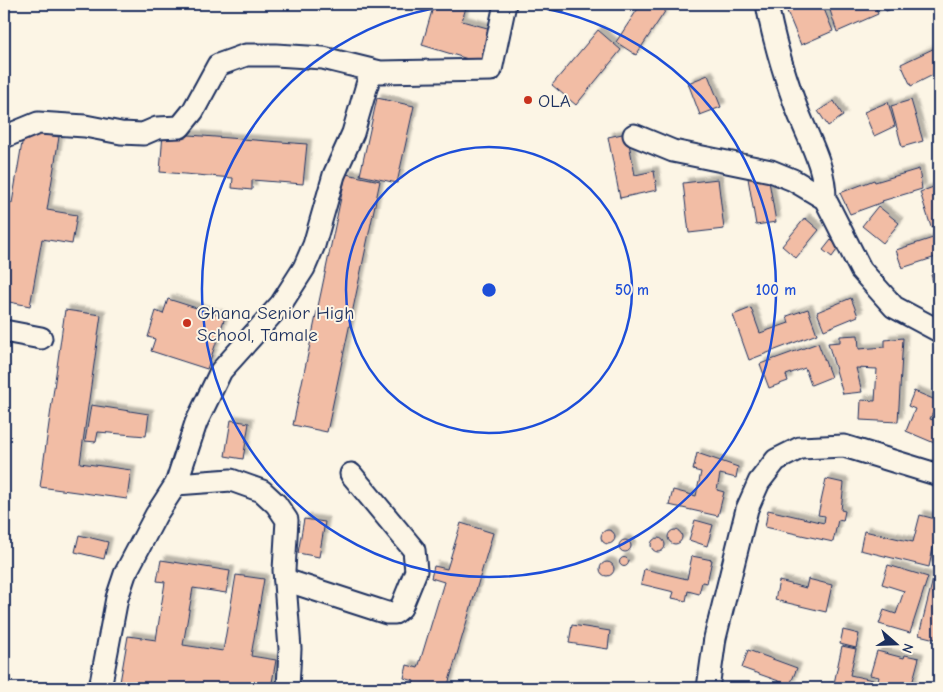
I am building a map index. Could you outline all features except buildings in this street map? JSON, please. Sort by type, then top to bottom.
[{"type":"street","points":[[4,137],[38,123],[85,126],[121,133],[143,134],[157,128],[180,127],[193,111],[218,65],[246,55],[323,58],[371,70],[412,72],[490,70],[504,4]]},
{"type":"street","points":[[767,4],[773,40],[795,106],[825,179],[825,200],[861,270],[894,307],[939,331]]},
{"type":"street","points":[[100,688],[119,590],[125,574],[156,515],[176,484],[196,423],[221,371],[281,304],[304,268],[314,245],[334,175],[352,133],[371,70]]},
{"type":"street","points":[[634,135],[673,152],[770,170],[793,180],[825,200]]},
{"type":"street","points":[[4,331],[41,338]]},
{"type":"street","points":[[708,688],[715,638],[747,509],[759,482],[776,460],[800,448],[844,446],[939,476]]},
{"type":"street","points":[[285,580],[387,613],[395,613],[401,608],[416,571],[414,550],[350,474]]},
{"type":"street","points":[[176,484],[231,480],[262,491],[276,504],[287,520],[285,580],[290,649],[288,688]]},
{"type":"place","name":"OLA","points":[[528,100]]},
{"type":"place","name":"Ghana Senior High School, Tamale","points":[[187,323]]}]
